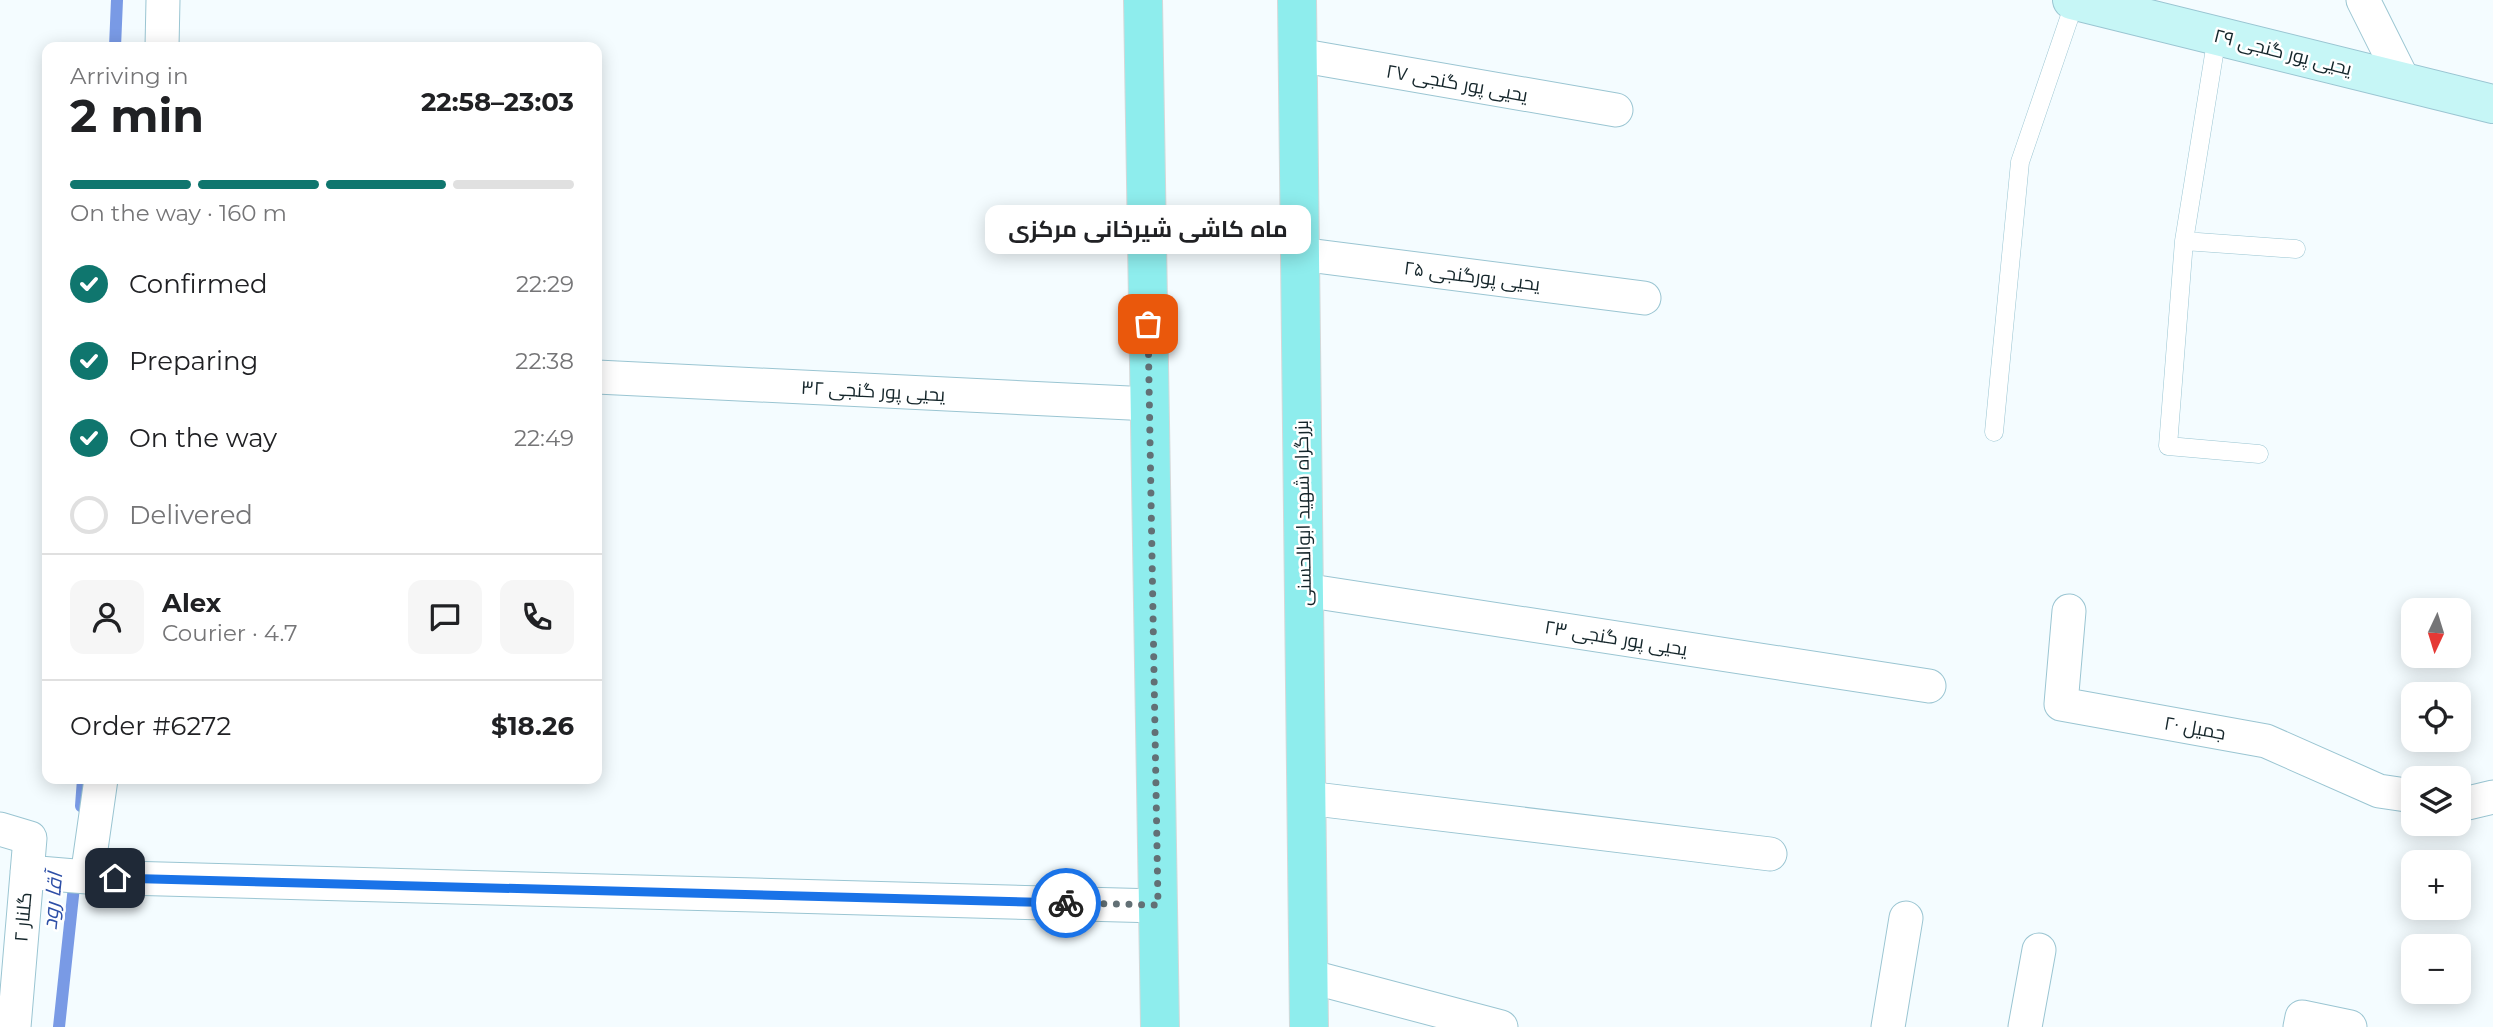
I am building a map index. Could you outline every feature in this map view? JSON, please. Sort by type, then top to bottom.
[{"type":"main road","points":[[1143,0],[1160,1027]]},
{"type":"main road","name":"بزرگراه شهید ابوالحسنی","points":[[1297,0],[1309,1027]]},
{"type":"main road","name":"یحیی پور گنجی ۲۹","points":[[2074,0],[2493,104]]},
{"type":"street","points":[[162,42],[163,0]]},
{"type":"street","points":[[2363,0],[2404,82]]},
{"type":"street","name":"یحیی پور گنجی ۲۷","points":[[1298,55],[1616,110]]},
{"type":"street","name":"یحیی پورگنجی ۲۵","points":[[1300,254],[1644,298]]},
{"type":"street","name":"یحیی پور گنجی ۳۲","points":[[602,377],[1150,404]]},
{"type":"street","name":"یحیی پور گنجی ۲۳","points":[[1304,590],[1929,686]]},
{"type":"street","name":"جمیل ۲۰","points":[[2069,611],[2061,704],[2266,741],[2379,791],[2401,794]]},
{"type":"street","points":[[88,877],[100,784]]},
{"type":"street","points":[[2471,802],[2493,797]]},
{"type":"street","points":[[1307,798],[1770,855]]},
{"type":"street","name":"گلنار ۲","points":[[0,829],[30,838],[14,1027]]},
{"type":"street","points":[[27,872],[88,877],[1158,905]]},
{"type":"street","points":[[1888,1027],[1906,918]]},
{"type":"street","points":[[2025,1027],[2039,950]]},
{"type":"street","points":[[1308,976],[1501,1027]]},
{"type":"street","points":[[2301,1022],[2350,1027]]},
{"type":"lane","points":[[1994,432],[2020,162],[2074,0]]},
{"type":"lane","points":[[2217,36],[2184,241],[2168,446],[2259,454]]},
{"type":"lane","points":[[2184,241],[2296,249]]},
{"type":"waterway","name":"آقا رود","points":[[115,42],[117,0]]},
{"type":"waterway","name":"آقا رود","points":[[81,806],[83,784]]},
{"type":"waterway","name":"آقا رود","points":[[59,1027],[75,877]]},
{"type":"way so far","points":[[1066,903],[1158,905],[1148,324]]},
{"type":"place","name":"ماه کاشی شیرخانی مرکزی","points":[[1148,324]]},
{"type":"route","points":[[115,878],[1066,903]]}]
